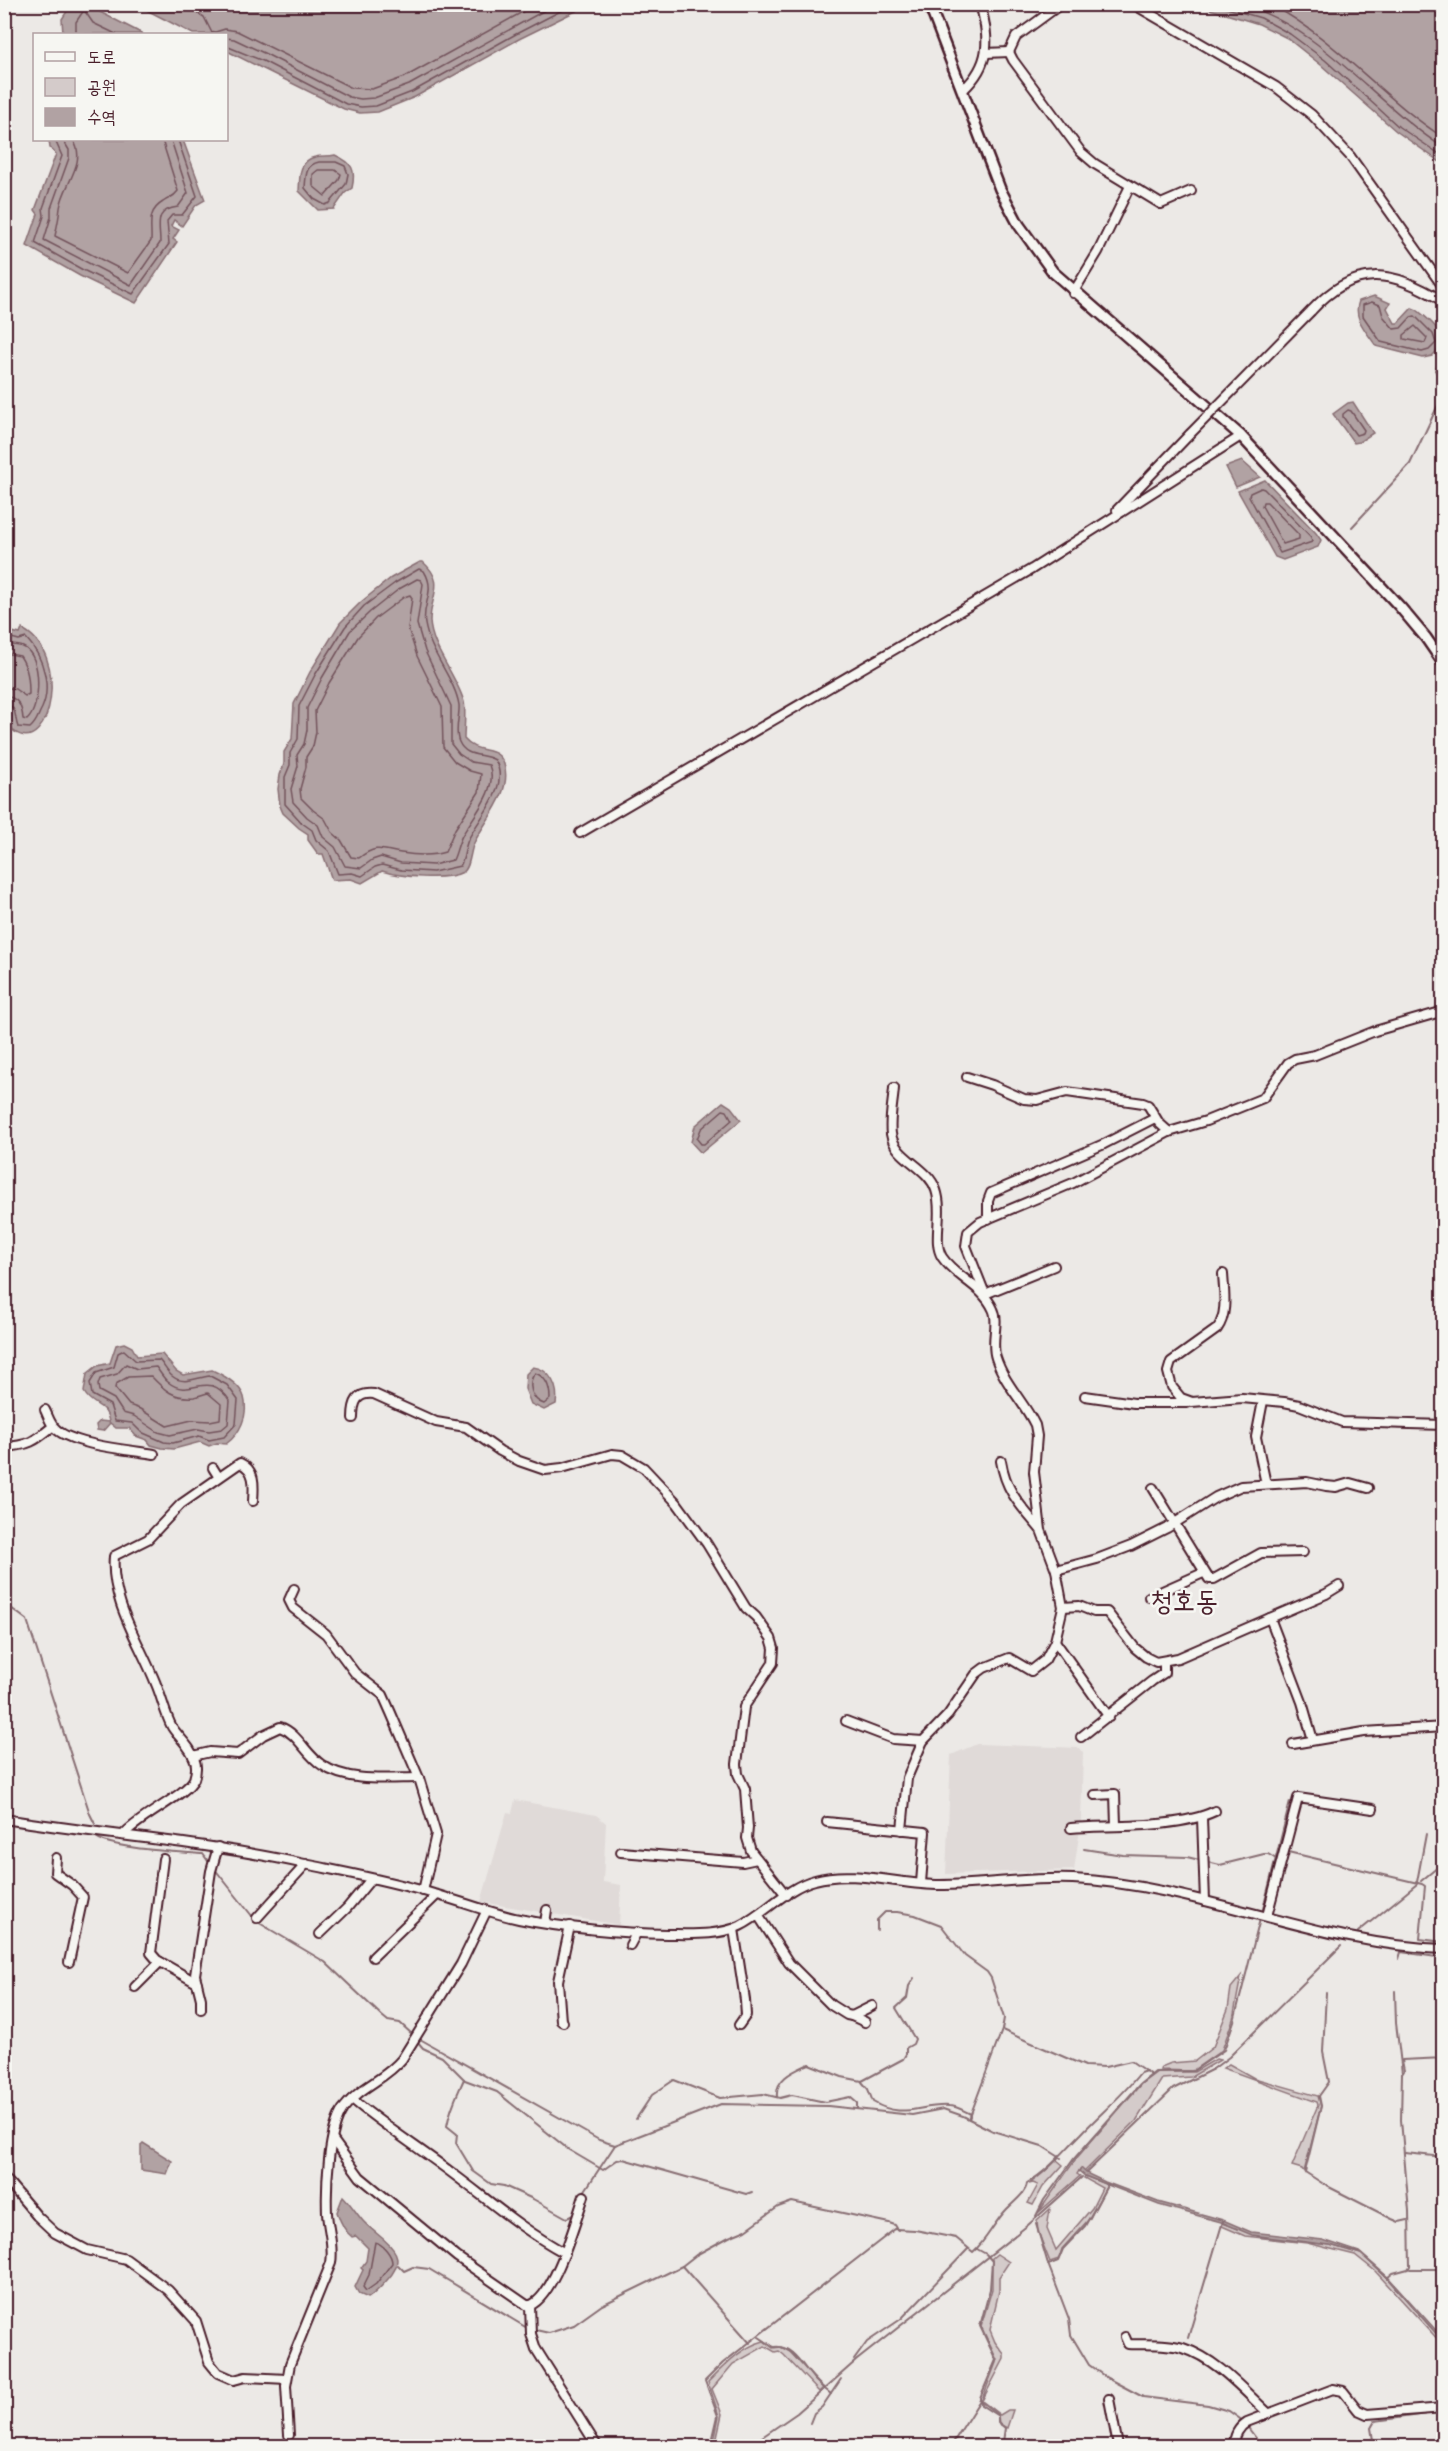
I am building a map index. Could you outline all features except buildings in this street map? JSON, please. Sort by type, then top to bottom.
[{"type":"main road","points":[[930,5],[1000,189],[1019,225],[1053,272],[1073,293],[1241,436],[1400,607],[1426,638],[1443,664]]},
{"type":"street","points":[[963,90],[975,79],[986,53],[984,19],[980,4]]},
{"type":"street","points":[[1009,52],[1016,37],[1061,4]]},
{"type":"street","points":[[1133,4],[1276,87],[1312,115],[1350,156],[1443,288]]},
{"type":"street","points":[[986,53],[1009,52]]},
{"type":"street","points":[[1009,52],[1081,152],[1095,164],[1161,204],[1191,191]]},
{"type":"street","points":[[1073,293],[1098,252],[1130,186]]},
{"type":"street","points":[[1107,519],[1337,287],[1351,279],[1381,274],[1411,283],[1443,302]]},
{"type":"street","points":[[580,833],[1032,569],[1107,519],[1241,436]]},
{"type":"street","points":[[902,1830],[907,1778],[922,1740],[948,1715],[976,1674],[984,1668],[1009,1658],[1031,1671],[1045,1660],[1055,1641],[1063,1607],[1056,1570],[1041,1530],[1034,1472],[1037,1436],[1035,1425],[996,1359],[992,1341],[995,1313],[984,1294],[966,1246],[968,1232],[972,1227],[988,1219],[1073,1183],[1169,1132],[1206,1121],[1263,1098],[1288,1063],[1295,1059],[1315,1055],[1375,1031],[1443,1011]]},
{"type":"street","points":[[967,1077],[1024,1099],[1037,1100],[1067,1092],[1143,1103],[1148,1105],[1155,1118],[1169,1132]]},
{"type":"street","points":[[894,1088],[891,1135],[897,1149],[922,1169],[936,1189],[941,1208],[937,1238],[939,1251],[943,1259],[984,1294]]},
{"type":"street","points":[[988,1219],[988,1201],[991,1193],[1104,1144],[1155,1118]]},
{"type":"street","points":[[984,1294],[1054,1266]]},
{"type":"street","points":[[1192,1402],[1181,1398],[1172,1387],[1168,1372],[1171,1362],[1179,1354],[1205,1338],[1221,1323],[1224,1313],[1223,1274]]},
{"type":"street","points":[[352,1418],[353,1406],[358,1397],[366,1393],[374,1394],[436,1422],[466,1427],[500,1451],[535,1467],[545,1470],[562,1468],[612,1454],[622,1455],[644,1468],[663,1487],[707,1545],[746,1608],[764,1627],[774,1648],[773,1663],[744,1707],[737,1764],[738,1774],[745,1789],[747,1838],[751,1851],[786,1895]]},
{"type":"street","points":[[1085,1396],[1134,1403],[1192,1402],[1229,1398],[1299,1405],[1342,1422],[1443,1425]]},
{"type":"street","points":[[1263,1401],[1256,1437],[1266,1484]]},
{"type":"street","points":[[45,1410],[52,1426],[84,1443],[154,1454]]},
{"type":"street","points":[[4,1447],[24,1446],[35,1441],[52,1426]]},
{"type":"street","points":[[1001,1461],[1008,1489],[1041,1530]]},
{"type":"street","points":[[123,1835],[133,1824],[190,1786],[196,1770],[193,1756],[172,1727],[157,1686],[122,1609],[114,1582],[114,1556],[148,1539],[181,1504],[218,1476],[240,1463],[246,1466],[254,1481],[253,1501]]},
{"type":"street","points":[[213,1468],[218,1476]]},
{"type":"street","points":[[1056,1570],[1131,1546],[1228,1491],[1241,1486],[1307,1482],[1336,1487],[1350,1484],[1368,1488]]},
{"type":"street","points":[[1153,1488],[1209,1580],[1214,1580],[1261,1553],[1303,1552]]},
{"type":"street","points":[[1149,1597],[1203,1573]]},
{"type":"street","points":[[1063,1607],[1079,1606],[1094,1612],[1107,1612],[1135,1648],[1156,1662],[1164,1662],[1178,1658],[1340,1586]]},
{"type":"street","points":[[294,1589],[289,1600],[292,1608],[326,1634],[349,1666],[383,1695],[419,1778],[436,1834],[423,1891]]},
{"type":"street","points":[[1270,1618],[1291,1670],[1313,1740]]},
{"type":"street","points":[[1055,1641],[1109,1717]]},
{"type":"street","points":[[1081,1737],[1152,1681],[1162,1676],[1164,1662]]},
{"type":"street","points":[[846,1721],[893,1739],[922,1740]]},
{"type":"street","points":[[193,1756],[210,1752],[238,1754],[263,1735],[280,1727],[293,1735],[322,1765],[339,1773],[356,1777],[419,1778]]},
{"type":"street","points":[[1293,1744],[1364,1732],[1443,1727]]},
{"type":"street","points":[[1095,1795],[1115,1794],[1116,1825]]},
{"type":"street","points":[[1267,1916],[1298,1798],[1373,1809]]},
{"type":"street","points":[[1071,1828],[1165,1823],[1202,1818],[1215,1811]]},
{"type":"street","points":[[1202,1818],[1205,1901]]},
{"type":"street","points":[[4,1819],[218,1847],[306,1864],[437,1894],[486,1912],[570,1926],[683,1934],[734,1929],[758,1916],[811,1880],[844,1876],[938,1885],[1073,1879],[1103,1882],[1205,1901],[1355,1940],[1443,1949]]},
{"type":"street","points":[[827,1822],[926,1832],[921,1883]]},
{"type":"street","points":[[201,2009],[195,1975],[211,1871],[218,1847]]},
{"type":"street","points":[[621,1852],[743,1862],[757,1859]]},
{"type":"street","points":[[56,1858],[55,1873],[72,1885],[83,1897],[69,1962]]},
{"type":"street","points":[[163,1859],[151,1950],[160,1962],[197,1983]]},
{"type":"street","points":[[258,1918],[306,1864]]},
{"type":"street","points":[[320,1934],[371,1879]]},
{"type":"street","points":[[373,1957],[437,1894]]},
{"type":"street","points":[[545,1923],[547,1910]]},
{"type":"street","points":[[289,2434],[287,2379],[290,2364],[331,2263],[333,2248],[327,2210],[335,2124],[363,2087],[392,2070],[402,2059],[461,1964],[486,1912]]},
{"type":"street","points":[[758,1916],[799,1975],[831,2005],[846,2015],[865,2022]]},
{"type":"street","points":[[563,2022],[561,2021],[558,1987],[570,1926]]},
{"type":"street","points":[[734,1929],[746,2000],[746,2015],[739,2025]]},
{"type":"street","points":[[630,1945],[638,1932]]},
{"type":"street","points":[[135,1987],[160,1962]]},
{"type":"street","points":[[852,2016],[872,2006]]},
{"type":"street","points":[[352,2099],[412,2146],[425,2152],[472,2187],[498,2210],[537,2238],[565,2253]]},
{"type":"street","points":[[333,2140],[360,2177],[456,2257],[524,2304],[530,2305],[538,2300],[552,2281],[565,2253],[584,2196]]},
{"type":"street","points":[[4,2177],[37,2216],[55,2233],[87,2250],[126,2259],[168,2290],[196,2321],[209,2362],[218,2373],[234,2380],[245,2377],[287,2379]]},
{"type":"street","points":[[530,2305],[531,2334],[536,2349],[597,2446]]},
{"type":"street","points":[[1125,2337],[1128,2344],[1175,2346],[1192,2352],[1213,2364],[1268,2413]]},
{"type":"street","points":[[1234,2446],[1236,2434],[1241,2426],[1268,2413],[1338,2389],[1343,2391],[1358,2410],[1367,2414],[1443,2408]]},
{"type":"street","points":[[1109,2399],[1118,2446]]},
{"type":"shaded area","points":[[977,1744],[1080,1748],[1083,1752],[1081,1822],[1074,1870],[946,1874],[951,1755]]},
{"type":"shaded area","points":[[515,1800],[596,1815],[606,1823],[603,1882],[621,1885],[619,1925],[481,1902],[507,1812],[512,1813]]},
{"type":"green space","points":[[1241,1976],[1233,2019],[1222,2050],[1192,2071],[1160,2070],[1161,2067],[1171,2063],[1195,2061],[1213,2047],[1228,2009],[1231,1988]]},
{"type":"green space","points":[[1216,2059],[1220,2060],[1191,2077],[1162,2079],[1136,2121],[1084,2172],[1080,2169],[1077,2174],[1080,2176],[1038,2213],[1075,2160],[1141,2084],[1157,2072],[1194,2072]]},
{"type":"green space","points":[[1229,2064],[1254,2078],[1318,2096],[1321,2106],[1304,2172],[1292,2166],[1318,2105],[1317,2102],[1223,2068]]},
{"type":"green space","points":[[1057,2160],[1063,2165],[1043,2187],[1033,2205],[1028,2203],[1038,2185],[1029,2184]]},
{"type":"green space","points":[[1085,2176],[1107,2185],[1090,2218],[1062,2249],[1059,2259],[1050,2262],[1038,2232],[1037,2221],[1050,2209],[1047,2229],[1056,2250],[1092,2208],[1102,2188],[1084,2178]]},
{"type":"green space","points":[[1223,2223],[1258,2236],[1330,2245],[1361,2254],[1386,2277],[1443,2341],[1443,2345],[1375,2271],[1355,2255],[1307,2243],[1245,2236],[1222,2226]]},
{"type":"green space","points":[[997,2254],[1009,2262],[999,2277],[999,2291],[990,2330],[1004,2354],[1004,2359],[982,2401],[1000,2415],[1013,2410],[1007,2428],[999,2424],[998,2415],[981,2402],[997,2360],[981,2326],[992,2289],[992,2258]]},
{"type":"green space","points":[[764,2341],[773,2348],[781,2347],[790,2352],[823,2388],[819,2392],[784,2355],[765,2346],[733,2364],[712,2389],[722,2414],[715,2446],[713,2446],[719,2416],[708,2382],[740,2352]]},
{"type":"water","points":[[71,5],[101,5],[100,12],[141,33],[63,33],[62,19]]},
{"type":"water","points":[[137,5],[588,5],[519,39],[415,97],[378,112],[360,113],[344,109],[228,51],[228,33],[191,33]]},
{"type":"water","points":[[1196,5],[1443,5],[1443,164],[1396,131],[1287,38],[1259,24]]},
{"type":"water","points":[[49,141],[183,141],[205,200],[196,205],[182,226],[174,220],[171,226],[179,230],[173,239],[177,242],[136,303],[80,276],[27,246],[38,214],[35,210],[56,154],[50,148]]},
{"type":"water","points":[[335,155],[346,161],[352,168],[354,176],[352,188],[345,193],[334,209],[318,210],[299,191],[301,170],[309,159]]},
{"type":"water","points":[[1374,296],[1390,303],[1387,308],[1395,323],[1398,323],[1412,308],[1417,310],[1438,330],[1441,347],[1432,356],[1423,358],[1376,346],[1357,313],[1359,301]]},
{"type":"water","points":[[1353,402],[1373,433],[1354,443],[1333,414]]},
{"type":"water","points":[[1242,461],[1260,477],[1236,487],[1226,467]]},
{"type":"water","points":[[1265,480],[1316,533],[1321,540],[1318,547],[1283,560],[1275,557],[1238,491]]},
{"type":"water","points":[[423,562],[430,570],[436,583],[430,621],[431,631],[439,652],[461,692],[465,715],[464,739],[469,744],[497,754],[501,758],[506,774],[505,785],[474,843],[467,867],[463,872],[456,875],[423,877],[382,871],[362,883],[351,879],[332,880],[323,854],[318,854],[308,840],[308,834],[283,813],[280,806],[278,789],[284,764],[284,752],[292,739],[294,704],[310,672],[340,623],[361,602],[391,578]]},
{"type":"water","points":[[22,629],[37,641],[47,659],[51,678],[46,716],[38,729],[28,735],[13,730],[4,708],[5,630],[20,634]]},
{"type":"water","points":[[723,1102],[731,1107],[741,1120],[701,1153],[691,1142],[695,1126]]},
{"type":"water","points":[[124,1343],[132,1347],[137,1356],[162,1354],[176,1371],[183,1375],[212,1370],[235,1384],[244,1397],[245,1411],[242,1424],[231,1440],[226,1444],[217,1443],[209,1446],[200,1442],[174,1449],[151,1445],[147,1440],[136,1436],[129,1428],[116,1428],[110,1423],[103,1431],[97,1430],[96,1425],[100,1421],[109,1422],[105,1411],[91,1401],[84,1392],[87,1374],[97,1366],[110,1363],[116,1345]]},
{"type":"water","points":[[533,1367],[545,1371],[555,1386],[556,1404],[544,1410],[531,1404],[525,1389],[526,1374]]},
{"type":"water","points":[[143,2143],[172,2161],[167,2174],[141,2170],[141,2145]]},
{"type":"water","points":[[1081,2168],[1105,2182],[1158,2202],[1223,2220],[1251,2232],[1323,2240],[1359,2252],[1389,2278],[1443,2338],[1443,2341],[1386,2277],[1361,2254],[1330,2245],[1252,2235],[1221,2222],[1159,2205],[1085,2176],[1079,2171]]},
{"type":"water","points":[[343,2196],[363,2221],[396,2253],[395,2269],[381,2287],[368,2298],[359,2294],[355,2287],[363,2270],[361,2268],[366,2261],[368,2248],[356,2236],[349,2235],[341,2222],[337,2212]]},
{"type":"waterway","points":[[1444,355],[1435,370],[1444,385]]},
{"type":"waterway","points":[[1352,527],[1410,464],[1439,403],[1444,398]]},
{"type":"waterway","points":[[4,1601],[27,1620],[95,1824]]},
{"type":"waterway","points":[[1263,1909],[1290,1802]]},
{"type":"waterway","points":[[1417,1882],[1426,1834]]},
{"type":"waterway","points":[[95,1836],[129,1847],[203,1854],[210,1864]]},
{"type":"waterway","points":[[1084,1849],[1123,1855],[1187,1857],[1220,1865],[1264,1854],[1276,1859]]},
{"type":"waterway","points":[[1288,1852],[1422,1884],[1425,1886],[1420,1939],[1444,1942]]},
{"type":"waterway","points":[[1421,1881],[1444,1862]]},
{"type":"waterway","points":[[214,1868],[256,1921],[325,1962],[388,2021],[400,2023],[413,2035]]},
{"type":"waterway","points":[[1358,1932],[1417,1884]]},
{"type":"waterway","points":[[877,1930],[877,1920],[885,1912],[915,1915],[941,1925],[965,1956],[987,1972],[991,1978],[1004,2018],[1002,2030],[969,2119]]},
{"type":"waterway","points":[[1036,2216],[1044,2200],[1073,2160],[1140,2084],[1155,2072],[1193,2071],[1224,2050],[1234,2021],[1260,1919]]},
{"type":"waterway","points":[[1087,2172],[1173,2089],[1213,2069],[1229,2057],[1341,1946]]},
{"type":"waterway","points":[[1399,1959],[1401,1952],[1444,1958]]},
{"type":"waterway","points":[[777,2097],[777,2090],[782,2080],[809,2064],[842,2077],[862,2081],[903,2059],[906,2048],[913,2044],[915,2039],[896,2008],[907,1998],[909,1986],[914,1978]]},
{"type":"waterway","points":[[1387,2278],[1410,2266],[1409,2211],[1401,2120],[1402,2073],[1395,1991]]},
{"type":"waterway","points":[[1326,1993],[1323,2052],[1329,2082],[1319,2096],[1321,2106],[1305,2172],[1325,2185],[1392,2219],[1399,2222],[1408,2220]]},
{"type":"waterway","points":[[1002,2030],[1085,2066],[1105,2067],[1131,2061],[1151,2075]]},
{"type":"waterway","points":[[420,2039],[599,2140],[615,2145],[721,2104],[828,2106],[912,2115],[943,2109],[993,2131],[1042,2146],[1061,2158]]},
{"type":"waterway","points":[[417,2041],[423,2048],[442,2057],[465,2080],[497,2092],[569,2150],[603,2170],[617,2160],[623,2159],[746,2194],[752,2192]]},
{"type":"waterway","points":[[1402,2074],[1404,2071],[1402,2060],[1444,2058]]},
{"type":"waterway","points":[[711,2446],[718,2416],[705,2381],[723,2363],[895,2229],[915,2230],[956,2238],[973,2252],[1001,2215],[1022,2194],[1027,2183],[1049,2167],[1140,2073],[1146,2071]]},
{"type":"waterway","points":[[464,2079],[447,2126],[457,2134],[456,2143],[473,2171],[491,2184],[504,2186],[567,2218],[575,2214]]},
{"type":"waterway","points":[[636,2119],[652,2095],[674,2080],[720,2098],[763,2094],[780,2098],[792,2095],[825,2102],[850,2097],[857,2103],[857,2109]]},
{"type":"waterway","points":[[862,2082],[868,2089],[873,2102],[893,2110],[952,2106],[971,2114]]},
{"type":"waterway","points":[[582,2195],[615,2145]]},
{"type":"waterway","points":[[1405,2153],[1444,2157]]},
{"type":"waterway","points":[[749,2446],[797,2413],[857,2360],[1028,2225],[1082,2177]]},
{"type":"waterway","points":[[1048,2265],[1058,2261],[1063,2249],[1085,2226],[1108,2184]]},
{"type":"waterway","points":[[682,2266],[696,2255],[746,2230],[778,2207],[792,2202],[889,2223],[895,2225],[898,2230]]},
{"type":"waterway","points":[[1188,2338],[1223,2221]]},
{"type":"waterway","points":[[1036,2224],[1069,2319],[1071,2335],[1089,2365],[1107,2378],[1143,2397],[1208,2405],[1229,2411],[1243,2421]]},
{"type":"waterway","points":[[854,2360],[867,2342],[901,2319],[968,2249]]},
{"type":"waterway","points":[[977,2249],[992,2261],[990,2289],[980,2326],[996,2360],[980,2398],[981,2405],[998,2416],[998,2422],[1005,2428],[1003,2442],[1093,2446]]},
{"type":"waterway","points":[[398,2265],[404,2271],[413,2267],[429,2269],[527,2328],[549,2333],[574,2325],[602,2305],[682,2266],[750,2343]]},
{"type":"waterway","points":[[1410,2269],[1444,2269]]},
{"type":"waterway","points":[[759,2337],[774,2347],[791,2352],[815,2380],[831,2394]]},
{"type":"waterway","points":[[810,2423],[814,2413],[822,2407],[841,2379]]},
{"type":"waterway","points":[[951,2446],[980,2400]]},
{"type":"waterway","points":[[1374,2446],[1371,2428],[1375,2421],[1441,2412]]},
{"type":"waterway","points":[[1246,2425],[1262,2446]]},
{"type":"district","name":"청호동","points":[[1184,1600]]}]
